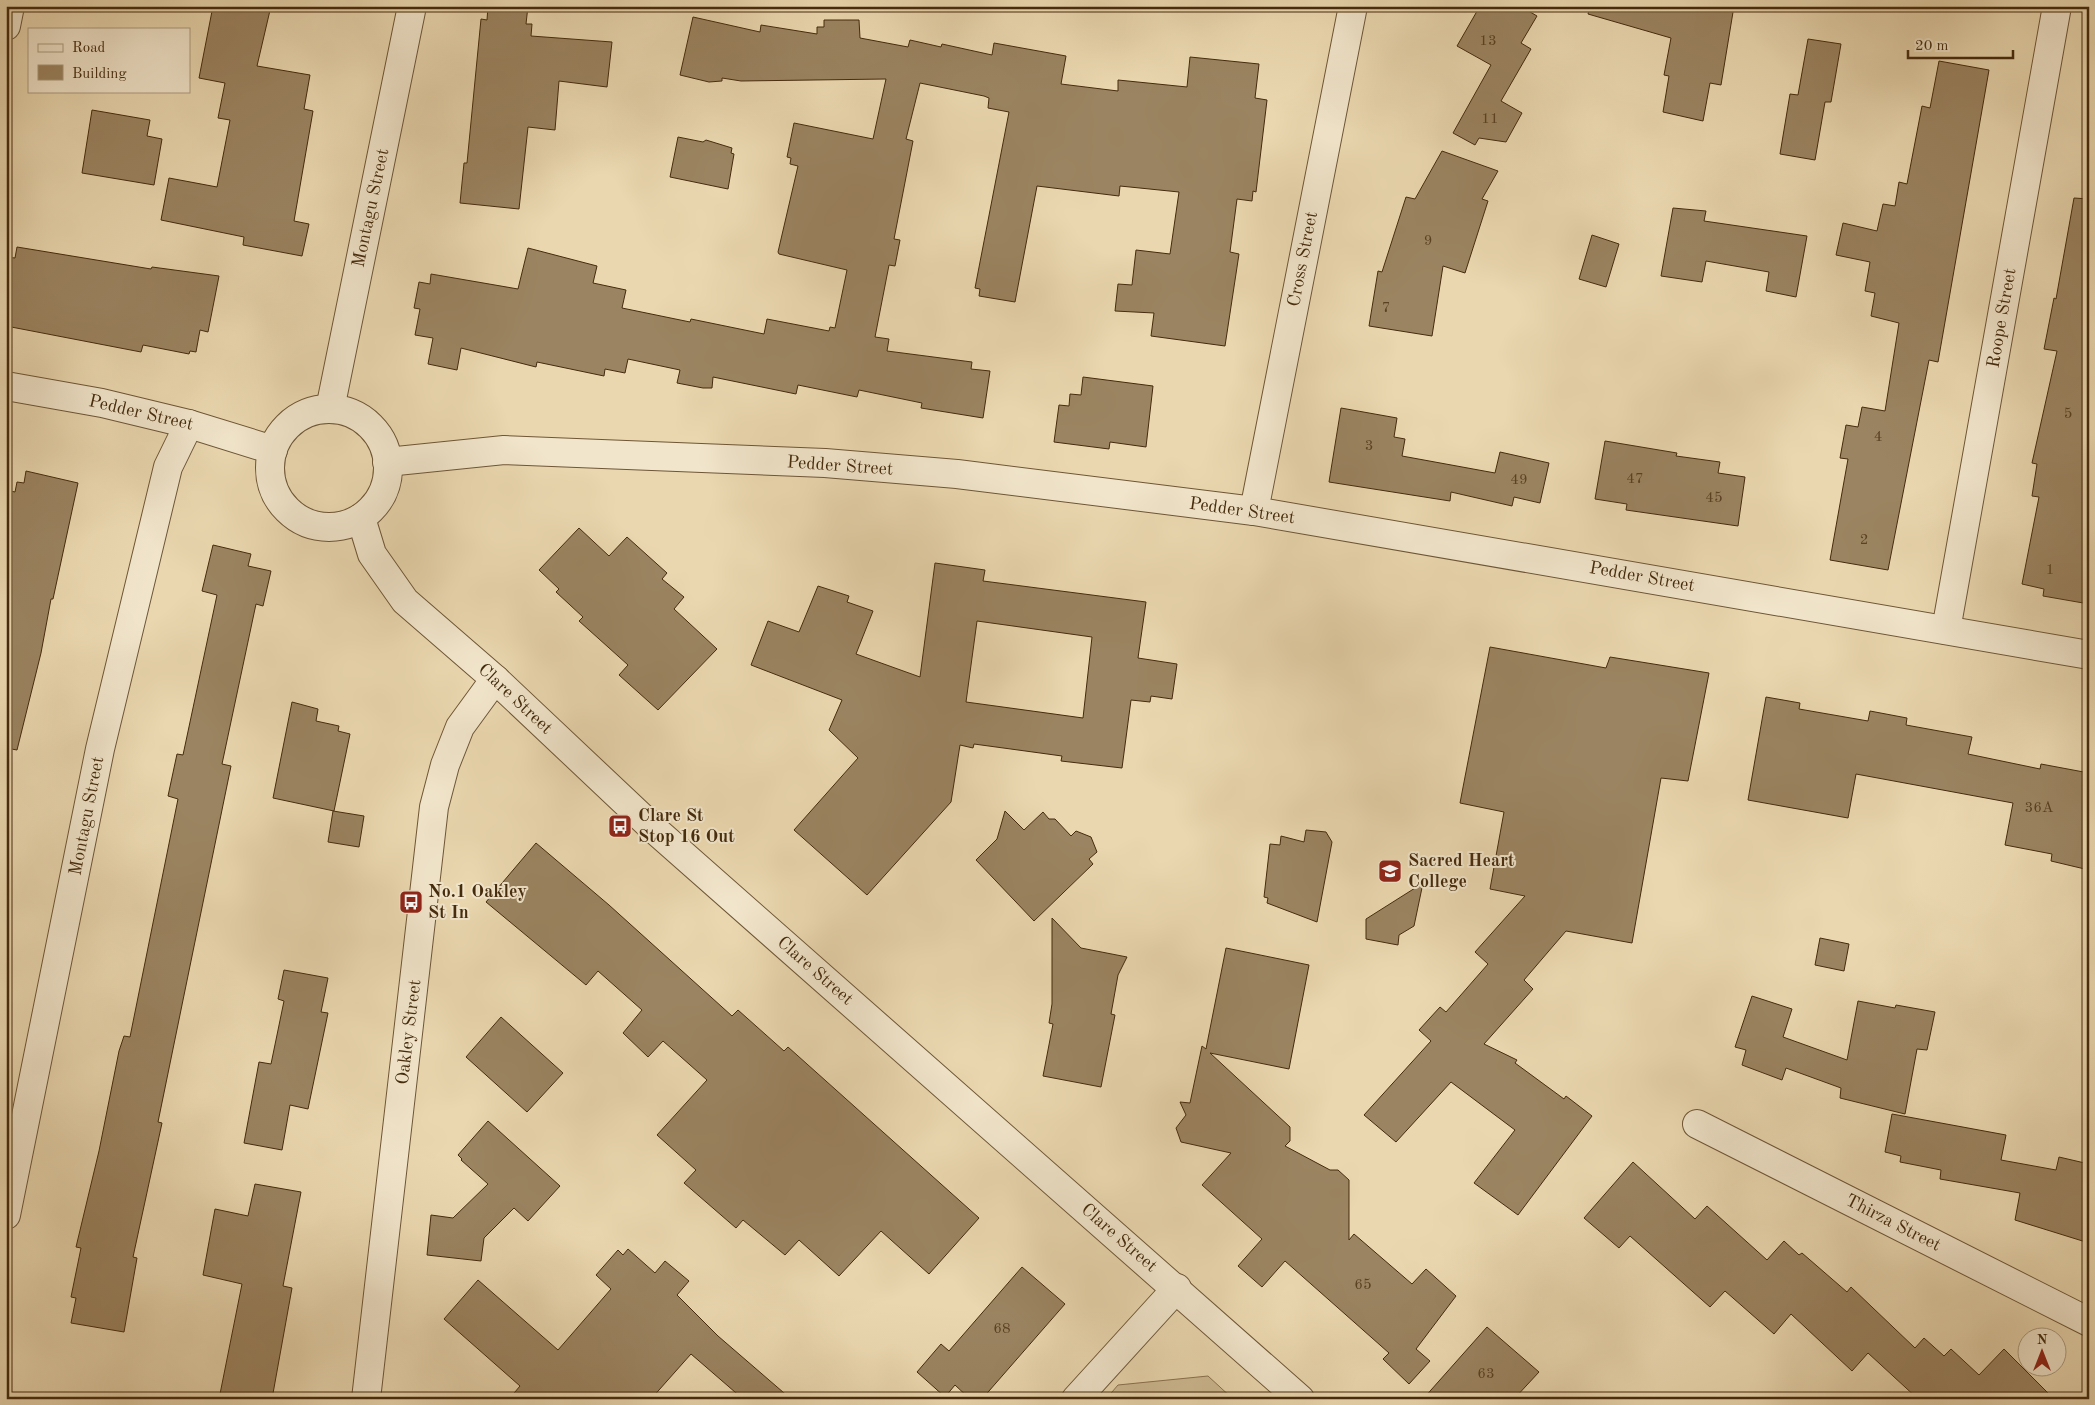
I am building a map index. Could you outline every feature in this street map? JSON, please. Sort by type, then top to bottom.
[{"type":"street","points":[[6,26],[10,6]]},
{"type":"street","name":"Montagu Street","points":[[330,409],[412,6]]},
{"type":"street","name":"Cross Street","points":[[1254,511],[1353,6]]},
{"type":"street","name":"Roope Street","points":[[1946,630],[2058,6]]},
{"type":"street","name":"Pedder Street","points":[[6,386],[102,402],[189,424],[272,450]]},
{"type":"street","points":[[330,409],[346,412],[362,420],[374,431],[383,445],[388,462],[387,478],[382,494],[373,507],[361,518],[344,525],[326,527],[309,524],[293,515],[280,501],[272,486],[270,468],[272,450],[281,434],[294,420],[311,412],[330,409]]},
{"type":"street","name":"Montagu Street","points":[[6,1215],[100,749],[168,468],[189,424]]},
{"type":"street","name":"Pedder Street","points":[[388,462],[504,450],[825,463],[956,474],[1254,511],[2089,655]]},
{"type":"street","name":"Clare Street","points":[[361,518],[372,554],[405,601],[495,679],[663,837],[1300,1399]]},
{"type":"street","name":"Oakley Street","points":[[366,1399],[434,808],[445,765],[460,727],[495,679]]},
{"type":"street","name":"Thirza Street","points":[[1697,1124],[2089,1322]]},
{"type":"street","points":[[1076,1399],[1176,1288]]},
{"type":"shaded area","points":[[1208,1376],[1233,1399],[1106,1399],[1118,1385]]},
{"type":"building","points":[[213,6],[271,6],[257,66],[310,75],[304,109],[313,111],[294,221],[309,224],[302,256],[243,245],[244,237],[161,220],[169,178],[217,187],[230,120],[218,118],[225,83],[199,78]]},
{"type":"building","points":[[488,6],[528,6],[526,24],[532,24],[531,36],[612,42],[607,87],[559,81],[555,130],[528,127],[519,209],[460,203],[464,163],[467,163],[481,19],[487,20]]},
{"type":"building","points":[[1480,6],[1520,6],[1537,16],[1521,43],[1531,49],[1501,101],[1522,113],[1506,142],[1479,138],[1475,145],[1453,133],[1491,65],[1457,46]]},
{"type":"building","points":[[1590,6],[1734,6],[1721,85],[1710,83],[1703,121],[1663,112],[1669,76],[1664,75],[1671,38],[1588,14]]},
{"type":"building","points":[[693,17],[760,32],[761,25],[817,34],[817,27],[824,27],[824,20],[859,20],[860,38],[908,47],[910,40],[941,47],[942,44],[992,55],[994,43],[1066,56],[1061,84],[1118,91],[1118,80],[1187,87],[1190,57],[1259,64],[1255,98],[1267,100],[1256,192],[1253,191],[1252,201],[1237,199],[1230,252],[1239,254],[1225,346],[1151,336],[1154,313],[1115,311],[1118,284],[1132,285],[1136,250],[1170,254],[1179,192],[1120,186],[1119,196],[1037,186],[1015,302],[979,296],[980,289],[975,288],[1009,112],[988,108],[989,98],[984,96],[920,83],[906,139],[913,141],[894,239],[900,240],[895,266],[889,265],[875,337],[889,339],[887,351],[972,362],[971,369],[990,371],[983,418],[921,408],[922,403],[859,390],[857,397],[798,385],[796,394],[713,377],[712,388],[703,388],[677,383],[680,370],[628,359],[625,373],[605,369],[604,376],[537,362],[536,367],[461,348],[457,370],[428,364],[433,338],[415,335],[420,309],[414,308],[419,282],[430,284],[431,274],[518,289],[528,248],[597,266],[593,283],[626,290],[622,308],[690,322],[691,319],[764,334],[767,319],[829,331],[830,327],[835,328],[847,270],[779,254],[778,252],[798,166],[790,164],[791,158],[787,157],[794,123],[873,139],[886,79],[741,81],[722,78],[722,81],[709,82],[680,75]]},
{"type":"building","points":[[1808,39],[1841,44],[1831,102],[1825,102],[1815,160],[1780,154],[1790,94],[1798,95]]},
{"type":"building","points":[[1939,61],[1989,70],[1938,362],[1929,360],[1888,570],[1830,560],[1848,459],[1840,458],[1846,425],[1858,427],[1862,407],[1885,411],[1899,323],[1871,316],[1875,293],[1865,291],[1870,262],[1836,255],[1843,223],[1877,231],[1883,204],[1895,206],[1899,182],[1907,184],[1922,106],[1930,108]]},
{"type":"building","points":[[92,110],[150,120],[147,136],[162,139],[154,185],[82,173]]},
{"type":"building","points":[[678,137],[703,142],[706,140],[732,148],[731,153],[734,154],[728,189],[670,177]]},
{"type":"building","points":[[1442,151],[1498,171],[1482,199],[1488,201],[1465,273],[1443,266],[1432,336],[1369,326],[1378,271],[1382,272],[1406,197],[1415,199]]},
{"type":"building","points":[[2074,198],[2089,199],[2089,604],[2043,596],[2044,589],[2022,584],[2039,497],[2032,496],[2037,464],[2032,463],[2057,351],[2044,349],[2054,298],[2056,299]]},
{"type":"building","points":[[1673,208],[1706,211],[1704,221],[1807,236],[1796,297],[1766,291],[1769,272],[1706,261],[1702,282],[1661,276]]},
{"type":"building","points":[[1592,235],[1619,244],[1606,287],[1579,279]]},
{"type":"building","points":[[17,247],[151,269],[152,267],[219,276],[208,332],[200,330],[196,352],[190,351],[189,354],[143,345],[141,352],[6,326],[6,257],[15,258]]},
{"type":"building","points":[[1083,377],[1153,386],[1146,447],[1110,442],[1109,449],[1054,442],[1059,405],[1069,406],[1070,394],[1081,395]]},
{"type":"building","points":[[1341,408],[1397,418],[1394,437],[1405,439],[1402,456],[1495,473],[1500,452],[1549,463],[1540,503],[1514,497],[1512,506],[1451,492],[1450,501],[1329,482]]},
{"type":"building","points":[[1605,441],[1677,453],[1676,456],[1720,462],[1718,473],[1745,477],[1738,526],[1626,510],[1627,504],[1595,499]]},
{"type":"building","points":[[26,471],[78,483],[53,599],[51,599],[41,653],[17,750],[6,748],[6,490],[15,492],[17,482],[24,483]]},
{"type":"building","points":[[579,528],[609,556],[627,537],[667,573],[662,579],[684,597],[674,609],[717,649],[658,710],[619,675],[628,665],[579,621],[583,617],[556,592],[559,589],[539,570]]},
{"type":"building","points":[[213,545],[251,554],[248,566],[271,571],[263,606],[256,604],[222,764],[231,766],[158,1122],[162,1123],[133,1257],[137,1258],[124,1332],[71,1323],[76,1298],[71,1297],[81,1248],[76,1247],[99,1151],[119,1051],[124,1036],[130,1037],[178,799],[168,796],[177,754],[183,755],[217,595],[202,591]]},
{"type":"building","points":[[935,563],[985,570],[983,581],[1146,602],[1138,658],[1177,664],[1172,699],[1151,696],[1150,702],[1131,700],[1122,768],[1061,761],[1062,756],[974,744],[973,748],[960,745],[951,802],[867,895],[794,830],[858,758],[829,730],[842,700],[751,665],[768,621],[799,632],[818,586],[849,596],[847,602],[873,611],[856,654],[920,677]],"holes":[[[977,621],[1092,637],[1083,718],[966,702]]]},
{"type":"building","points":[[1490,647],[1606,668],[1610,657],[1709,673],[1688,781],[1661,778],[1632,943],[1566,931],[1524,980],[1533,989],[1484,1044],[1517,1060],[1515,1063],[1564,1099],[1566,1096],[1592,1116],[1518,1215],[1474,1183],[1515,1130],[1451,1082],[1396,1142],[1364,1115],[1431,1041],[1419,1030],[1440,1007],[1446,1012],[1488,964],[1475,952],[1525,896],[1490,889],[1504,812],[1460,803]]},
{"type":"building","points":[[1766,697],[1800,703],[1799,709],[1868,721],[1870,711],[1907,718],[1906,725],[1972,737],[1968,754],[2040,769],[2041,764],[2089,773],[2089,870],[2051,861],[2052,854],[2005,845],[2013,803],[1856,774],[1848,818],[1748,800]]},
{"type":"building","points":[[292,702],[318,709],[316,721],[339,726],[338,731],[350,734],[334,811],[273,798]]},
{"type":"building","points":[[333,811],[364,816],[359,847],[328,842]]},
{"type":"building","points":[[1005,811],[1024,830],[1043,812],[1049,819],[1055,819],[1071,836],[1076,831],[1091,837],[1097,852],[1089,859],[1093,864],[1034,921],[976,860],[997,839]]},
{"type":"building","points":[[1306,830],[1326,832],[1332,842],[1317,922],[1267,903],[1268,898],[1264,897],[1270,844],[1280,845],[1281,836],[1304,842]]},
{"type":"building","points":[[536,843],[609,905],[732,1016],[738,1010],[784,1051],[788,1047],[979,1218],[929,1274],[881,1231],[839,1276],[799,1240],[785,1255],[743,1220],[736,1228],[684,1183],[696,1170],[657,1135],[707,1080],[663,1041],[648,1057],[623,1033],[642,1010],[598,971],[586,985],[486,902]]},
{"type":"building","points":[[1423,883],[1414,926],[1399,935],[1398,945],[1366,939],[1366,919]]},
{"type":"building","points":[[1052,918],[1081,948],[1127,957],[1118,975],[1111,1014],[1115,1015],[1101,1087],[1043,1076],[1053,1024],[1049,1023],[1052,1004]]},
{"type":"building","points":[[1820,938],[1849,944],[1844,971],[1815,965]]},
{"type":"building","points":[[1226,948],[1309,965],[1289,1069],[1210,1053],[1290,1127],[1290,1141],[1285,1146],[1330,1170],[1338,1170],[1349,1180],[1349,1240],[1354,1234],[1412,1284],[1426,1269],[1456,1296],[1416,1349],[1430,1361],[1409,1384],[1383,1359],[1389,1353],[1285,1261],[1262,1287],[1238,1266],[1262,1239],[1202,1185],[1231,1153],[1181,1142],[1176,1128],[1186,1115],[1180,1102],[1190,1103],[1202,1046],[1206,1049]]},
{"type":"building","points":[[284,970],[328,978],[321,1012],[328,1013],[308,1109],[290,1105],[282,1150],[244,1143],[259,1062],[271,1064],[284,1001],[278,999]]},
{"type":"building","points":[[1752,996],[1792,1009],[1783,1037],[1847,1060],[1858,1001],[1895,1008],[1896,1005],[1935,1012],[1927,1050],[1917,1049],[1905,1114],[1840,1098],[1841,1088],[1786,1068],[1782,1080],[1742,1065],[1746,1050],[1735,1047]]},
{"type":"building","points":[[501,1017],[563,1073],[527,1112],[466,1057]]},
{"type":"building","points":[[1892,1114],[2006,1135],[2001,1160],[2056,1170],[2059,1157],[2089,1164],[2089,1243],[2015,1220],[2020,1193],[1940,1179],[1941,1170],[1900,1162],[1901,1156],[1885,1152]]},
{"type":"building","points":[[488,1121],[560,1186],[528,1221],[514,1208],[484,1238],[481,1261],[427,1255],[431,1215],[453,1218],[488,1184],[461,1160],[458,1155]]},
{"type":"building","points":[[1633,1162],[1695,1219],[1707,1206],[1767,1260],[1784,1241],[1799,1255],[1802,1253],[1847,1292],[1851,1287],[1915,1348],[1924,1338],[1944,1356],[1951,1349],[1979,1375],[2004,1349],[2018,1363],[2018,1378],[2033,1378],[2054,1399],[1918,1399],[1868,1353],[1852,1371],[1791,1314],[1774,1334],[1725,1291],[1710,1307],[1630,1236],[1619,1248],[1584,1218]]},
{"type":"building","points":[[255,1184],[301,1192],[283,1286],[292,1288],[272,1399],[219,1399],[242,1284],[203,1275],[215,1209],[248,1216]]},
{"type":"building","points":[[628,1249],[655,1273],[665,1261],[689,1281],[677,1295],[718,1336],[791,1399],[743,1399],[691,1354],[651,1399],[509,1399],[520,1386],[444,1319],[478,1280],[558,1350],[611,1289],[596,1275],[618,1250],[623,1255]]},
{"type":"building","points":[[1022,1267],[1065,1304],[982,1399],[970,1399],[955,1385],[945,1397],[917,1372],[941,1344],[949,1351]]},
{"type":"building","points":[[1487,1327],[1539,1372],[1514,1399],[1423,1399]]},
{"type":"place","name":"Clare St Stop 16 Out","points":[[620,826]]},
{"type":"place","name":"Sacred Heart College","points":[[1390,871]]},
{"type":"place","name":"No.1 Oakley St In","points":[[411,902]]}]
